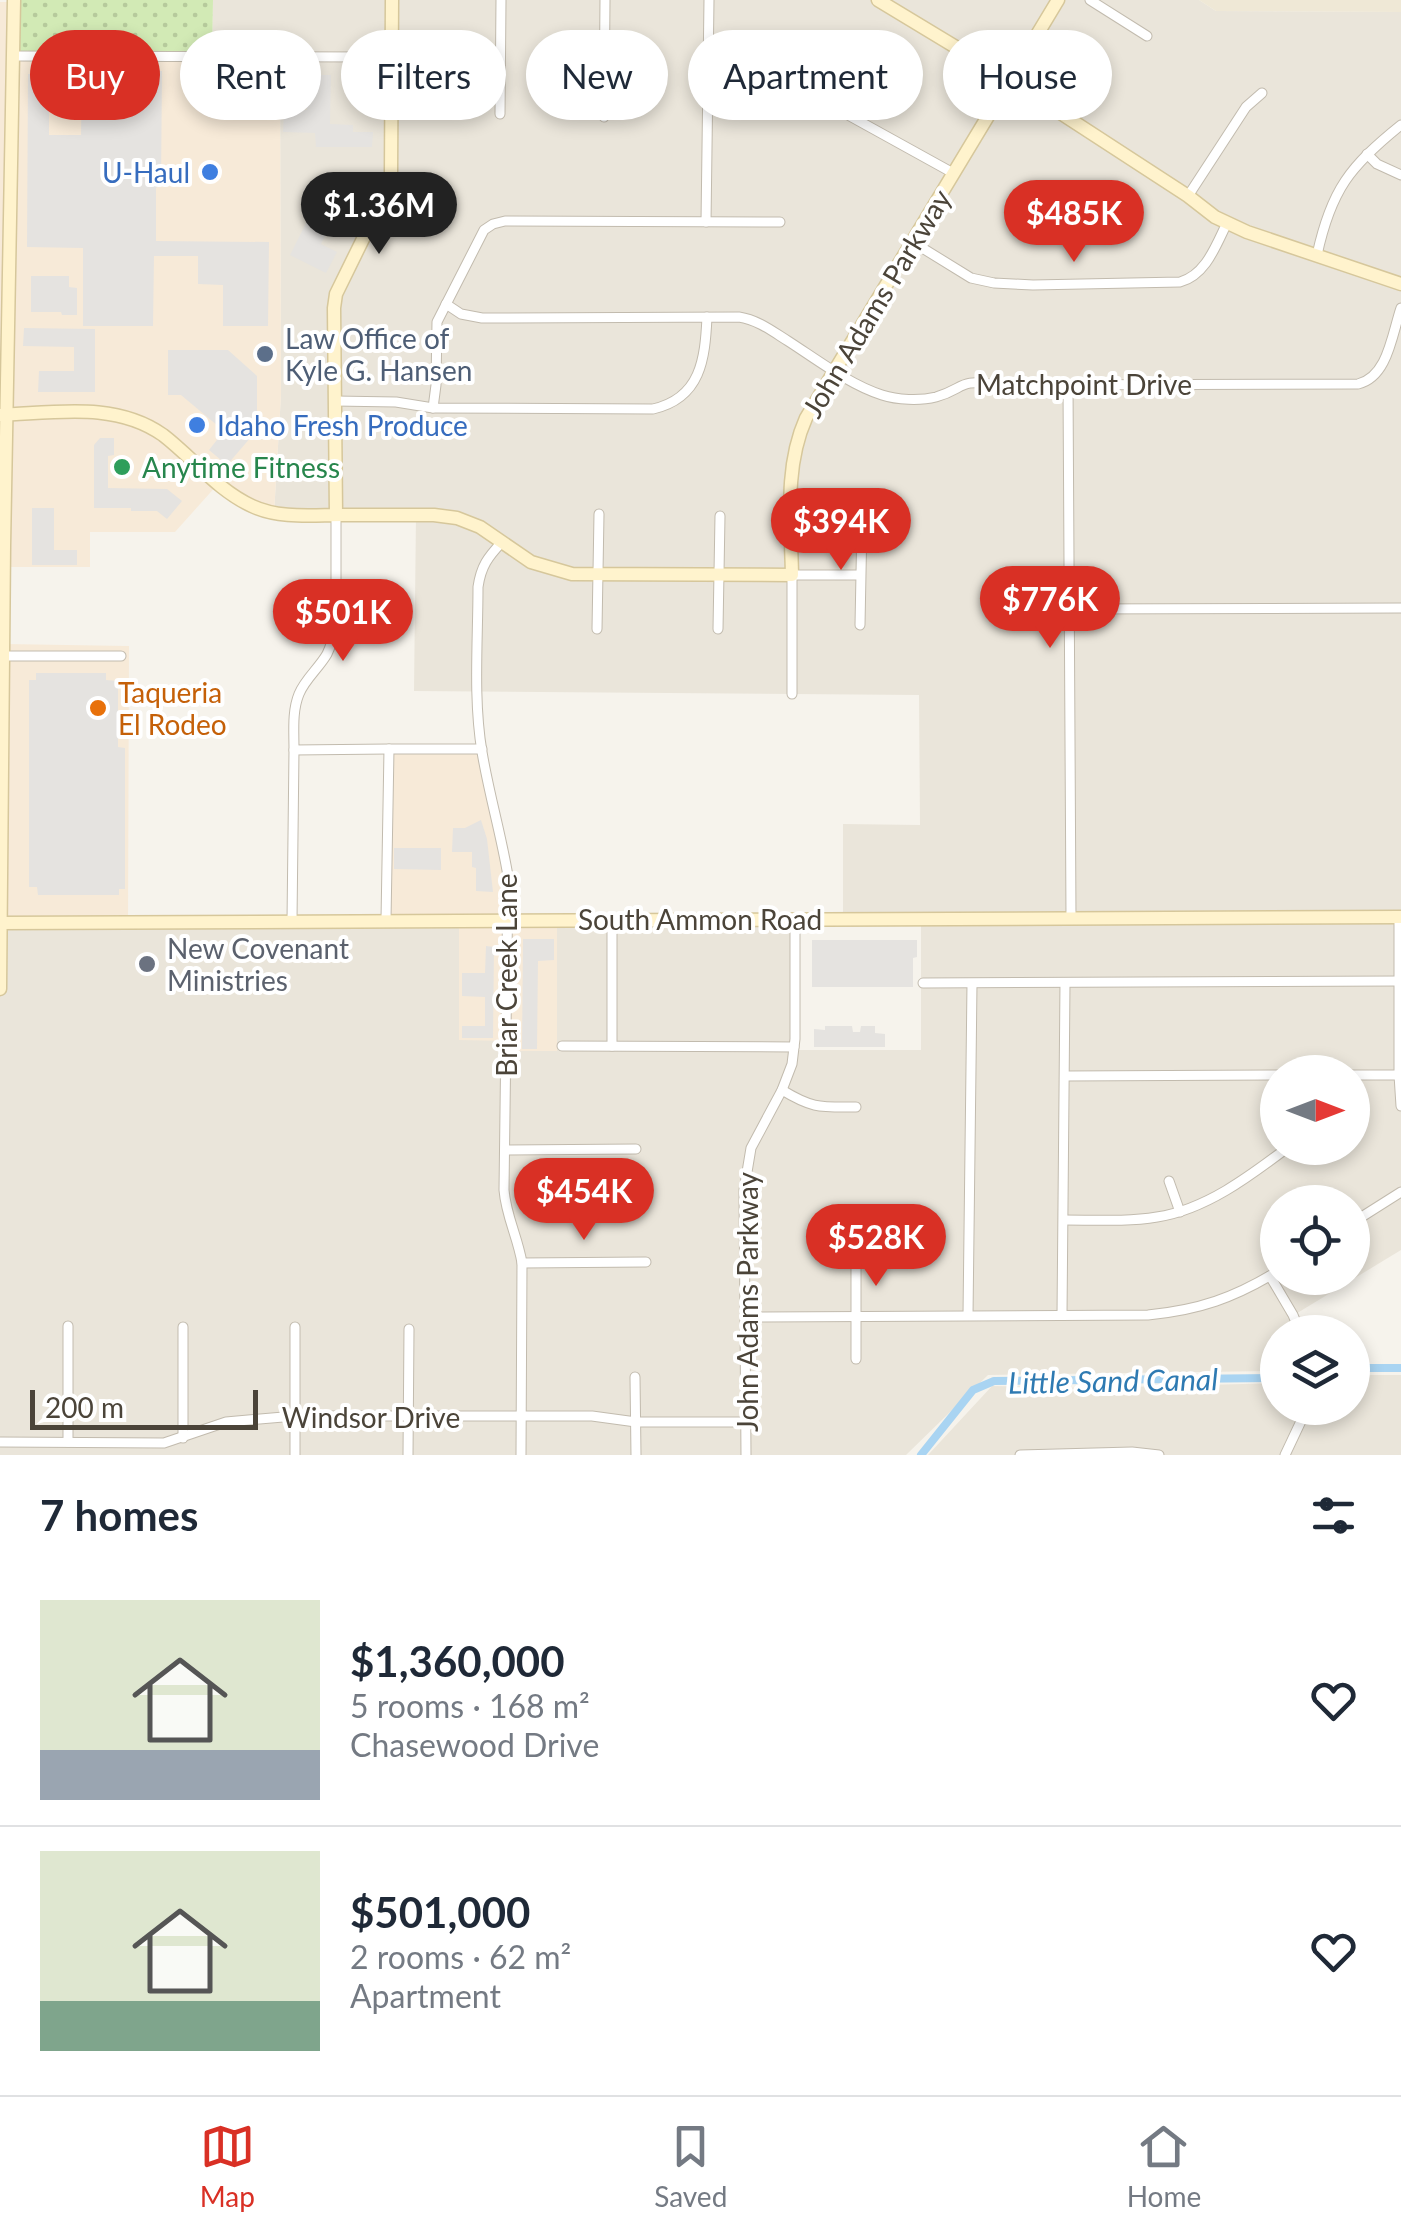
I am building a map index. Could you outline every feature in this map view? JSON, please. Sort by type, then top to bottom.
[{"type":"street","points":[[0,989],[5,160],[14,0]]},
{"type":"street","points":[[392,0],[392,30]]},
{"type":"street","points":[[501,0],[501,30]]},
{"type":"street","points":[[604,0],[604,30]]},
{"type":"street","points":[[706,222],[708,0]]},
{"type":"street","points":[[878,0],[943,40]]},
{"type":"street","name":"John Adams Parkway","points":[[1040,30],[1058,0]]},
{"type":"street","points":[[1090,0],[1147,36]]},
{"type":"street","points":[[13,56],[341,57]]},
{"type":"street","points":[[1188,196],[1246,107],[1262,93]]},
{"type":"street","points":[[292,922],[294,713],[302,688],[333,640],[336,623],[334,308],[336,294],[385,198],[392,172],[392,120]]},
{"type":"street","points":[[857,120],[953,173]]},
{"type":"street","name":"John Adams Parkway","points":[[792,694],[791,486],[798,436],[985,120]]},
{"type":"street","points":[[1071,120],[1215,217],[1401,284]]},
{"type":"street","points":[[1317,255],[1334,195],[1343,181],[1401,125]]},
{"type":"street","points":[[1367,154],[1377,164],[1401,175]]},
{"type":"street","points":[[433,408],[437,322],[484,230],[493,224],[780,222]]},
{"type":"street","points":[[911,242],[971,278],[994,282],[1180,282],[1189,280],[1202,268],[1228,223]]},
{"type":"street","name":"Matchpoint Drive","points":[[446,304],[461,314],[482,318],[740,316],[759,322],[834,371],[880,395],[909,399],[938,397],[967,382],[1369,382],[1381,368],[1401,308]]},
{"type":"street","points":[[335,401],[396,402],[433,408],[652,410],[668,406],[690,386],[706,356],[707,317]]},
{"type":"street","points":[[1068,385],[1071,917]]},
{"type":"street","points":[[3,415],[101,412],[135,420],[164,436],[232,495],[253,507],[284,516],[434,514],[457,518],[480,527],[531,562],[572,574],[860,575]]},
{"type":"street","points":[[597,629],[599,514]]},
{"type":"street","points":[[718,629],[720,516]]},
{"type":"street","points":[[860,625],[862,522]]},
{"type":"street","name":"Briar Creek Lane","points":[[502,542],[487,558],[478,586],[478,716],[508,876],[505,1208],[522,1263],[521,1455]]},
{"type":"street","points":[[1069,609],[1401,608]]},
{"type":"street","points":[[3,656],[121,656]]},
{"type":"street","points":[[294,750],[482,748]]},
{"type":"street","points":[[386,920],[389,749]]},
{"type":"street","points":[[1400,917],[1401,1106]]},
{"type":"street","name":"South Ammon Road","points":[[1,923],[1400,917]]},
{"type":"street","name":"John Adams Parkway","points":[[746,1455],[744,1190],[751,1148],[792,1064],[795,919]]},
{"type":"street","points":[[612,921],[612,1046]]},
{"type":"street","points":[[923,983],[1400,981]]},
{"type":"street","points":[[1062,1315],[1065,983]]},
{"type":"street","points":[[968,1315],[972,984]]},
{"type":"street","points":[[562,1046],[794,1047]]},
{"type":"street","points":[[1065,1076],[1260,1075]]},
{"type":"street","points":[[1370,1075],[1398,1075]]},
{"type":"street","points":[[782,1090],[814,1106],[856,1108]]},
{"type":"street","points":[[506,1150],[636,1150]]},
{"type":"street","points":[[1064,1220],[1130,1220],[1180,1212],[1264,1165]]},
{"type":"street","points":[[1169,1180],[1180,1212]]},
{"type":"street","points":[[1370,1212],[1401,1192]]},
{"type":"street","points":[[856,1219],[856,1359]]},
{"type":"street","points":[[522,1263],[646,1262]]},
{"type":"street","points":[[746,1317],[1148,1316],[1220,1302],[1260,1281]]},
{"type":"street","points":[[68,1326],[68,1442]]},
{"type":"street","points":[[295,1327],[295,1455]]},
{"type":"street","points":[[183,1438],[184,1328]]},
{"type":"street","points":[[408,1329],[408,1455]]},
{"type":"street","points":[[635,1377],[636,1455]]},
{"type":"street","name":"Windsor Drive","points":[[0,1442],[164,1443],[226,1422],[295,1416],[592,1416],[636,1422],[746,1422]]},
{"type":"street","points":[[1284,1455],[1299,1425]]},
{"type":"street","points":[[1020,1455],[1159,1455]]},
{"type":"shaded area","points":[[213,0],[1199,0],[1216,11],[1401,12],[1401,1250],[1370,1269],[1370,1185],[1260,1185],[1260,1295],[1327,1295],[1294,1315],[1260,1315],[1260,1371],[988,1375],[906,1455],[0,1455],[2,923],[460,920],[507,1041],[556,1051],[557,920],[795,919],[794,1050],[921,1050],[921,919],[843,919],[843,824],[920,825],[919,695],[414,691],[416,515],[274,514],[281,395],[280,120],[321,120],[321,30],[212,30]]},
{"type":"shaded area","points":[[1199,0],[1401,0],[1401,12],[1216,11]]},
{"type":"shaded area","points":[[0,2],[14,2],[13,55],[30,55],[30,120],[160,120],[160,56],[180,56],[180,120],[280,120],[281,395],[274,514],[218,484],[175,532],[90,532],[90,567],[4,567],[4,644],[129,646],[128,923],[3,923],[0,989]]},
{"type":"shaded area","points":[[162,71],[156,241],[269,242],[268,326],[223,326],[223,285],[198,284],[198,256],[154,256],[153,326],[83,326],[83,248],[27,247],[28,74],[30,120],[49,120],[49,135],[81,135],[81,120],[160,120]]},
{"type":"shaded area","points":[[321,75],[331,75],[330,124],[353,125],[353,132],[373,132],[372,147],[316,147],[315,133],[283,132],[284,120],[321,120]]},
{"type":"shaded area","points":[[328,179],[365,198],[355,219],[338,211],[321,244],[337,252],[326,273],[290,255]]},
{"type":"shaded area","points":[[31,276],[69,276],[69,287],[77,288],[77,315],[31,312]]},
{"type":"shaded area","points":[[24,328],[95,329],[95,392],[38,392],[39,371],[74,371],[74,347],[23,346]]},
{"type":"shaded area","points":[[168,350],[228,350],[257,376],[257,430],[227,465],[209,450],[224,431],[181,395],[168,395]]},
{"type":"shaded area","points":[[100,438],[114,438],[114,455],[108,456],[108,488],[167,489],[182,501],[167,519],[157,511],[94,508],[94,445]]},
{"type":"shaded area","points":[[32,508],[54,508],[54,550],[77,550],[77,565],[32,565]]},
{"type":"shaded area","points":[[36,673],[106,673],[106,680],[118,681],[118,747],[125,748],[125,889],[119,889],[119,895],[38,895],[37,887],[29,887],[29,680],[36,680]]},
{"type":"shaded area","points":[[387,744],[481,745],[501,832],[509,920],[557,920],[557,1051],[507,1051],[507,1041],[459,1040],[459,920],[386,920]]},
{"type":"shaded area","points":[[481,820],[493,892],[476,891],[472,852],[452,852],[453,828],[465,828]]},
{"type":"shaded area","points":[[394,848],[441,848],[441,870],[394,869]]},
{"type":"shaded area","points":[[523,939],[554,939],[554,960],[538,961],[537,1049],[522,1049]]},
{"type":"shaded area","points":[[812,940],[917,940],[913,987],[812,987]]},
{"type":"shaded area","points":[[486,946],[494,947],[493,1038],[462,1038],[462,1026],[485,1026],[485,997],[462,996],[462,973],[485,973]]},
{"type":"shaded area","points":[[825,1026],[852,1026],[853,1032],[860,1032],[861,1026],[875,1026],[875,1033],[885,1034],[885,1047],[814,1047],[814,1029],[825,1030]]},
{"type":"shaded area","points":[[1370,1375],[1401,1375],[1401,1455],[928,1455],[992,1386],[1260,1383],[1260,1425],[1370,1425]]},
{"type":"green space","points":[[14,0],[213,0],[212,30],[180,30],[180,57],[160,57],[160,30],[30,30],[30,56],[13,56]]},
{"type":"waterway","name":"Little Sand Canal","points":[[1370,1368],[1401,1368]]},
{"type":"waterway","name":"Little Sand Canal","points":[[921,1455],[973,1390],[994,1381],[1260,1378]]},
{"type":"place","name":"U-Haul","points":[[210,172]]},
{"type":"place","name":"Law Office of Kyle G. Hansen","points":[[265,354]]},
{"type":"place","name":"Idaho Fresh Produce","points":[[197,425]]},
{"type":"place","name":"Anytime Fitness","points":[[122,467]]},
{"type":"place","name":"Taqueria El Rodeo","points":[[98,708]]},
{"type":"place","name":"New Covenant Ministries","points":[[147,964]]}]
